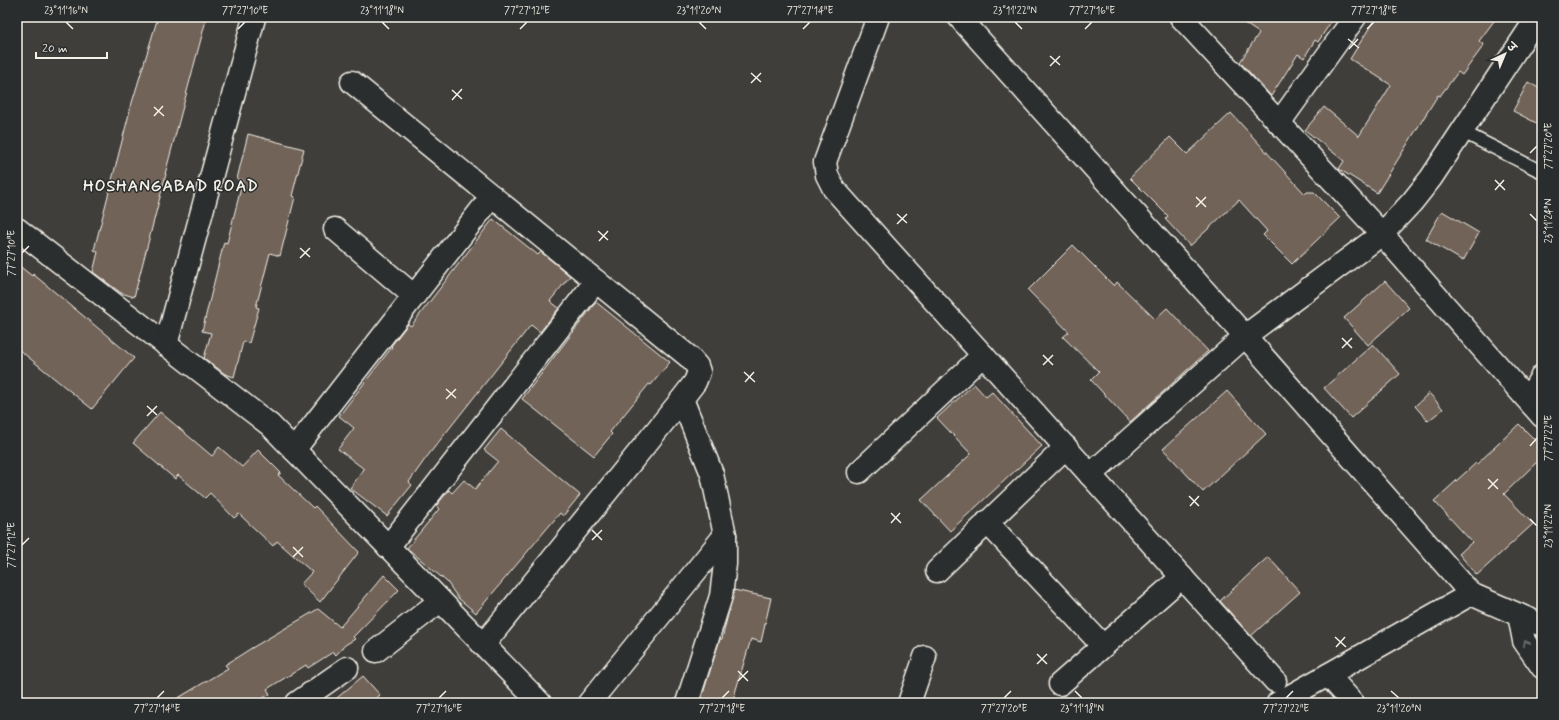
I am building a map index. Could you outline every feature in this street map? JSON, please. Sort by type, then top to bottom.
[{"type":"street","points":[[878,17],[825,162],[827,175],[834,189],[1275,681]]},
{"type":"street","points":[[959,17],[1245,336],[1472,594],[1542,625]]},
{"type":"street","points":[[1279,123],[1355,17]]},
{"type":"street","points":[[166,345],[254,18]]},
{"type":"street","points":[[1189,20],[1279,123],[1382,234],[1542,416]]},
{"type":"street","points":[[1090,474],[1245,336],[1382,234],[1412,202],[1431,178],[1461,131],[1536,22]]},
{"type":"street","points":[[352,82],[689,357],[697,366],[699,372],[695,382],[682,399],[483,644]]},
{"type":"street","points":[[294,450],[492,196]]},
{"type":"street","points":[[17,229],[270,425],[540,703]]},
{"type":"street","points":[[335,229],[414,296]]},
{"type":"street","points":[[388,547],[596,281]]},
{"type":"street","points":[[859,472],[983,355]]},
{"type":"street","points":[[1528,399],[1542,376]]},
{"type":"street","points":[[682,399],[712,474],[725,535],[725,564],[721,596],[687,703]]},
{"type":"street","points":[[937,571],[1066,447]]},
{"type":"street","points":[[987,522],[1103,646]]},
{"type":"street","points":[[589,703],[725,535]]},
{"type":"street","points":[[1060,684],[1182,577]]},
{"type":"street","points":[[1278,703],[1472,594]]},
{"type":"street","points":[[376,651],[440,601]]},
{"type":"street","points":[[1519,615],[1524,641],[1542,667]]},
{"type":"street","points":[[909,703],[925,657]]},
{"type":"street","points":[[297,703],[347,668]]},
{"type":"street","points":[[1328,675],[1353,703]]},
{"type":"lane","points":[[1461,131],[1542,172]]},
{"type":"building","points":[[158,17],[196,17],[206,20],[134,297],[121,293],[93,272],[98,252],[94,250],[131,106]]},
{"type":"building","points":[[1235,17],[1334,17],[1318,42],[1315,40],[1304,58],[1298,54],[1271,96],[1240,62],[1259,33]]},
{"type":"building","points":[[1376,17],[1497,17],[1479,41],[1484,45],[1462,75],[1458,72],[1440,96],[1438,95],[1377,193],[1339,169],[1344,161],[1305,130],[1324,107],[1359,136],[1391,85],[1350,59]]},
{"type":"building","points":[[1528,82],[1542,90],[1542,126],[1513,111]]},
{"type":"building","points":[[1231,113],[1305,194],[1307,192],[1314,192],[1340,218],[1292,264],[1263,235],[1267,231],[1239,200],[1190,246],[1165,219],[1168,216],[1130,178],[1170,137],[1187,154]]},
{"type":"building","points":[[248,134],[304,149],[292,196],[295,197],[280,256],[270,253],[256,307],[259,308],[249,343],[243,342],[234,377],[225,374],[204,358],[211,333],[202,331],[224,242],[227,243],[243,180],[237,179]]},
{"type":"building","points":[[1442,211],[1479,233],[1463,261],[1426,239]]},
{"type":"building","points":[[493,219],[538,255],[541,252],[570,276],[550,301],[559,308],[540,332],[531,325],[426,458],[409,482],[412,485],[387,516],[350,488],[364,469],[338,449],[354,428],[339,416],[408,324],[411,326]]},
{"type":"building","points":[[1073,245],[1114,286],[1117,282],[1155,319],[1167,308],[1208,351],[1130,422],[1091,380],[1099,372],[1063,337],[1069,332],[1028,290]]},
{"type":"building","points":[[17,264],[32,276],[33,274],[134,358],[92,409],[17,348]]},
{"type":"building","points":[[1385,281],[1409,308],[1368,345],[1344,318]]},
{"type":"building","points":[[596,302],[670,362],[651,385],[649,384],[610,432],[612,434],[594,456],[522,399]]},
{"type":"building","points":[[1373,344],[1400,374],[1351,418],[1324,388]]},
{"type":"building","points":[[974,384],[986,397],[992,392],[1042,446],[950,531],[921,500],[971,454],[937,418]]},
{"type":"building","points":[[1227,391],[1266,434],[1203,492],[1163,449]]},
{"type":"building","points":[[1429,393],[1443,409],[1428,421],[1415,406]]},
{"type":"building","points":[[160,412],[212,456],[219,447],[242,467],[258,450],[281,473],[278,475],[313,508],[315,506],[359,552],[320,602],[301,584],[312,572],[277,541],[273,546],[239,514],[234,518],[210,493],[205,498],[178,475],[175,479],[133,443]]},
{"type":"building","points":[[1519,424],[1542,447],[1542,457],[1504,494],[1533,524],[1477,575],[1459,554],[1472,542],[1434,501],[1476,463],[1477,464]]},
{"type":"building","points":[[501,429],[580,495],[563,516],[560,513],[476,613],[458,598],[447,582],[407,548],[439,509],[436,506],[449,490],[452,493],[464,480],[475,489],[498,461],[484,450]]},
{"type":"building","points":[[1268,557],[1300,592],[1251,636],[1220,601]]},
{"type":"building","points":[[384,575],[399,590],[353,637],[355,639],[345,645],[336,655],[333,652],[308,668],[306,665],[267,689],[270,694],[255,703],[170,703],[228,668],[225,665],[250,649],[318,609],[340,627]]},
{"type":"building","points":[[734,590],[771,598],[761,642],[751,639],[732,703],[700,703],[720,639],[722,639]]},
{"type":"building","points":[[363,676],[380,695],[371,703],[331,703]]},
{"type":"district","name":"HOSHANGABAD ROAD","points":[[171,185]]}]
